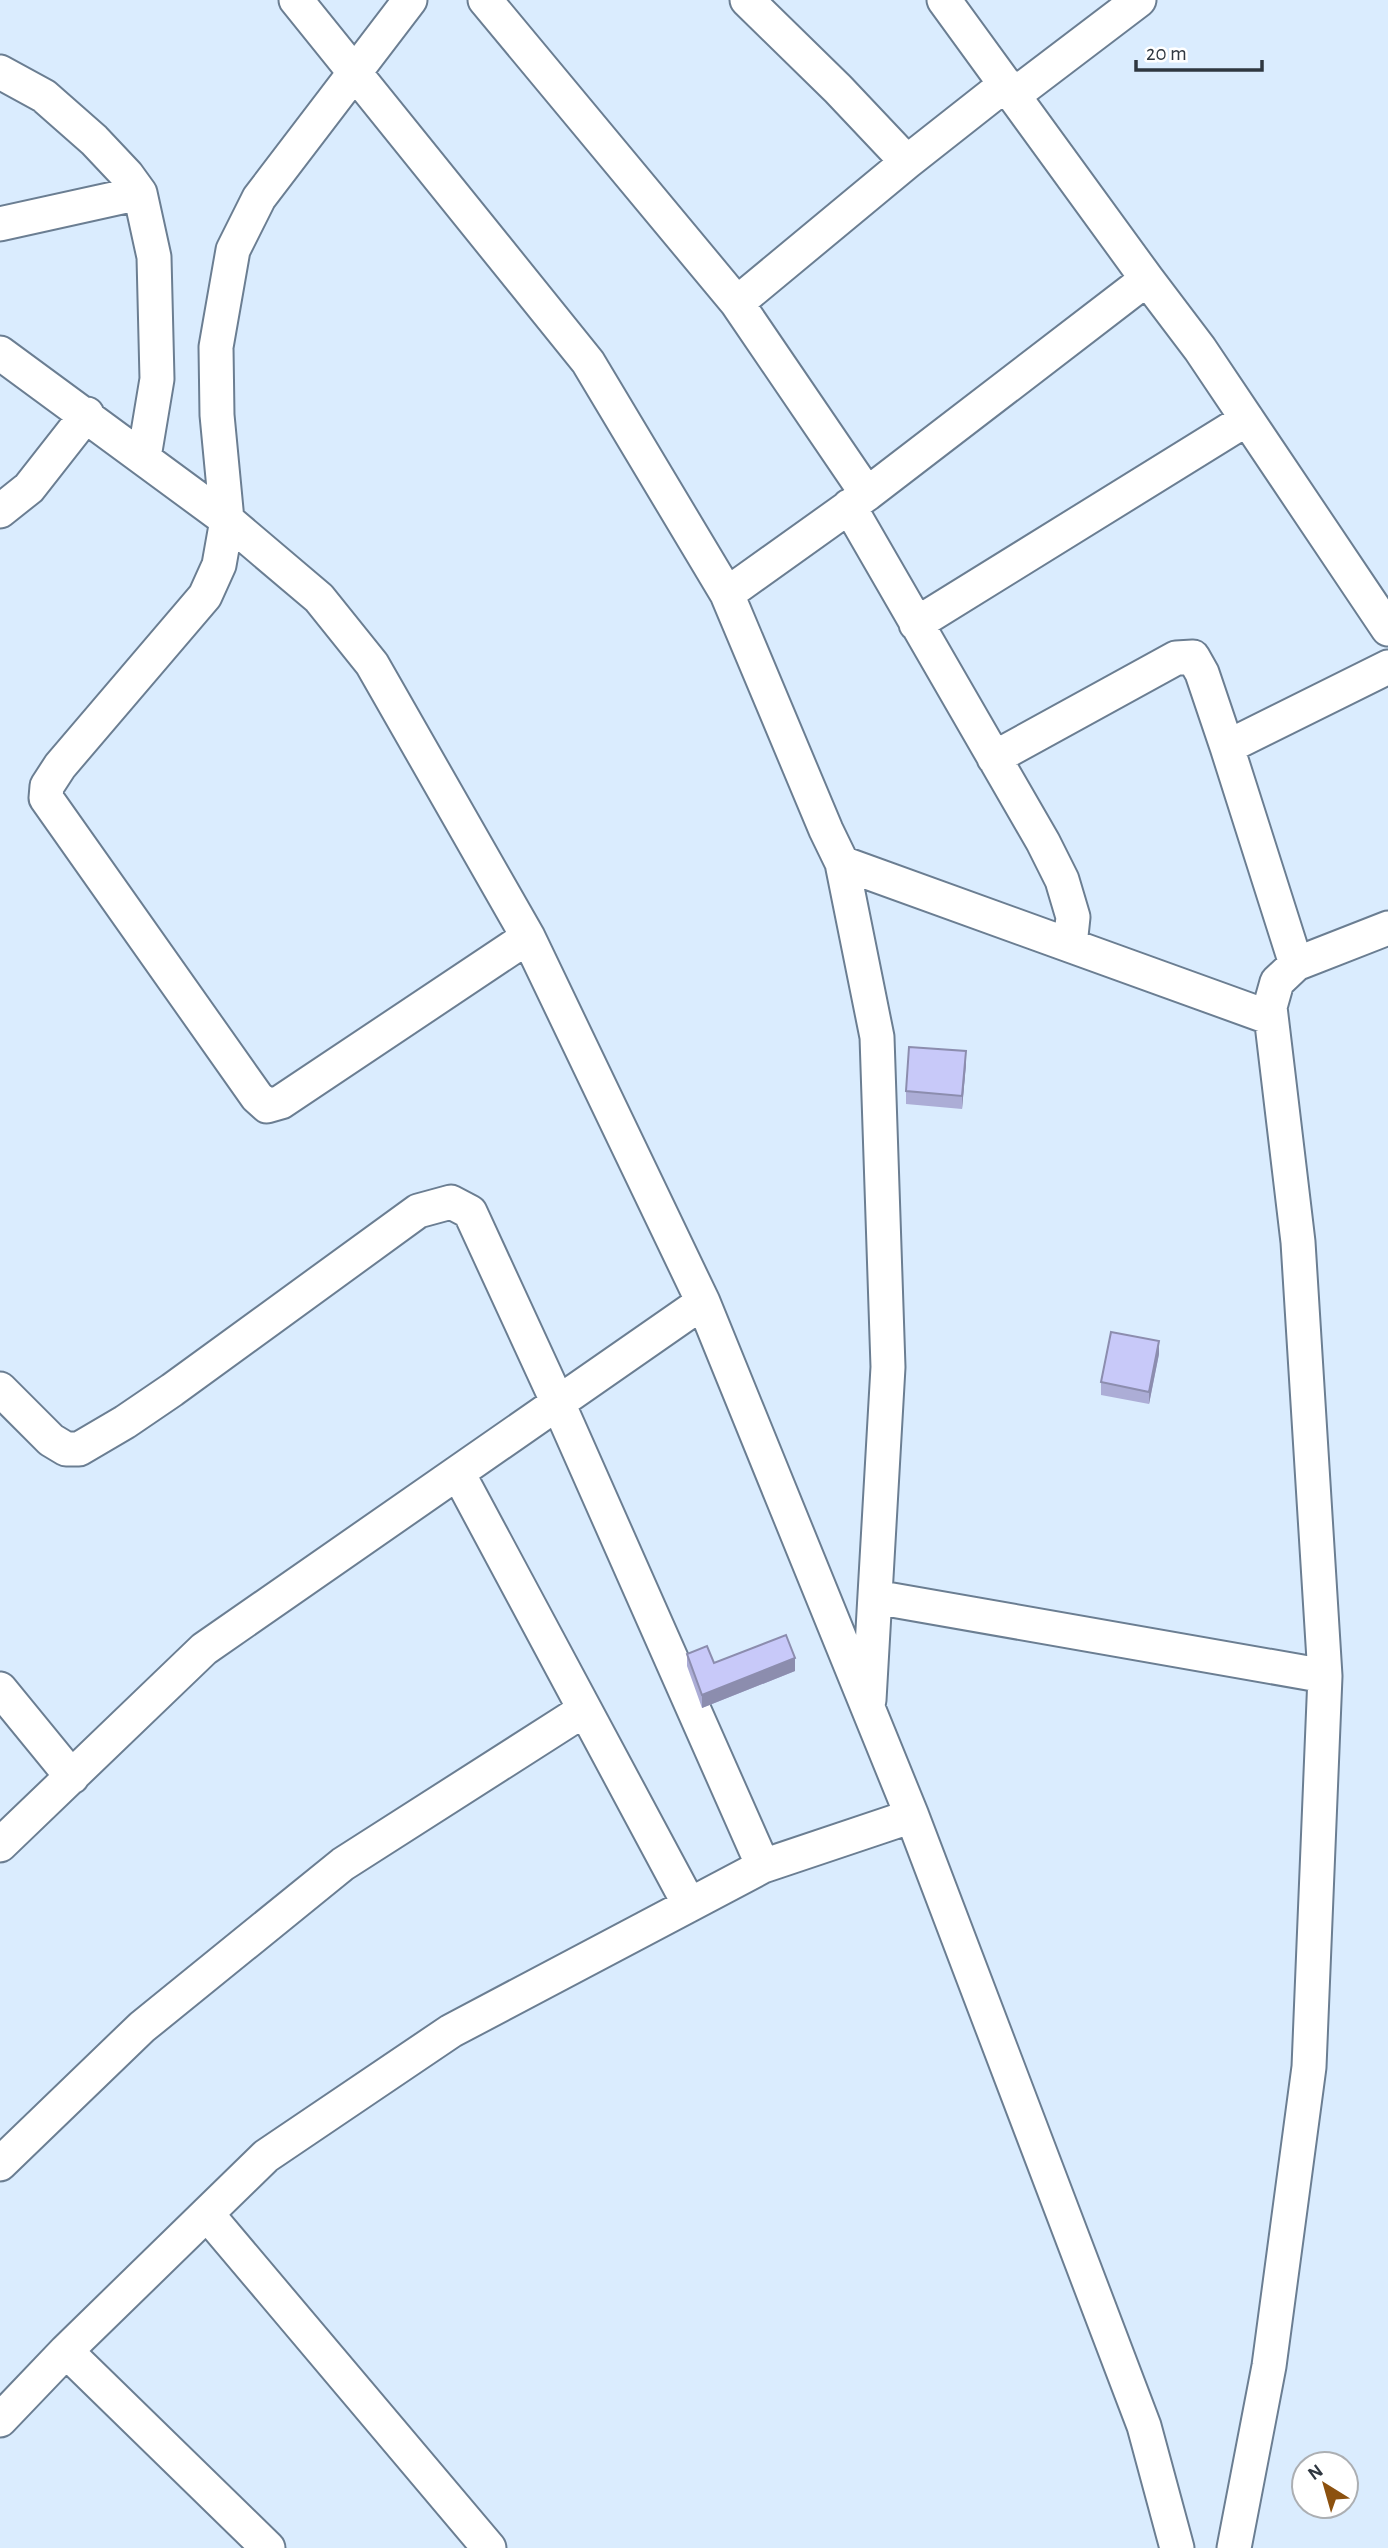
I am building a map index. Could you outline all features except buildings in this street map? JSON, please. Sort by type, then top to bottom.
[{"type":"street","points":[[296,0],[588,362],[727,594],[842,863],[877,1037],[888,1367],[869,1709]]},
{"type":"street","points":[[410,0],[352,69],[259,198],[233,250],[216,347],[216,511],[219,565],[205,596],[60,766],[47,786],[46,798],[257,1097],[267,1106],[281,1102],[528,937]]},
{"type":"street","points":[[485,0],[737,303],[858,500],[916,624],[1043,842],[1062,880],[1073,917],[1070,946]]},
{"type":"street","points":[[747,0],[907,162]]},
{"type":"street","points":[[944,0],[1200,348],[1388,629]]},
{"type":"street","points":[[737,303],[907,162],[1139,0]]},
{"type":"street","points":[[0,72],[44,96],[94,140],[140,193],[154,257],[158,379],[152,464]]},
{"type":"street","points":[[0,223],[140,193]]},
{"type":"street","points":[[727,594],[858,500],[1147,279]]},
{"type":"street","points":[[0,353],[87,414],[216,511],[319,598],[372,664],[528,937],[703,1302],[869,1709],[1144,2426],[1177,2548]]},
{"type":"street","points":[[0,511],[29,488],[87,414]]},
{"type":"street","points":[[916,624],[1247,419]]},
{"type":"street","points":[[994,758],[1176,658],[1193,657],[1202,673],[1227,747],[1296,964]]},
{"type":"street","points":[[1227,747],[1388,667]]},
{"type":"street","points":[[842,863],[1271,1018]]},
{"type":"street","points":[[1234,2548],[1269,2366],[1309,2067],[1325,1676],[1297,1242],[1270,1007],[1278,982],[1296,964],[1388,928]]},
{"type":"street","points":[[5,1404],[51,1440],[66,1449],[79,1449],[125,1422],[418,1211],[451,1202],[470,1212],[558,1403],[762,1866]]},
{"type":"street","points":[[0,1845],[204,1649],[703,1302]]},
{"type":"street","points":[[458,1473],[689,1904]]},
{"type":"street","points":[[875,1597],[1325,1676]]},
{"type":"street","points":[[0,1689],[72,1777]]},
{"type":"street","points":[[0,2164],[142,2027],[343,1864],[584,1710]]},
{"type":"street","points":[[0,2420],[66,2351],[266,2156],[451,2031],[762,1866],[912,1816]]},
{"type":"street","points":[[207,2214],[489,2548]]},
{"type":"street","points":[[66,2351],[268,2548]]}]
